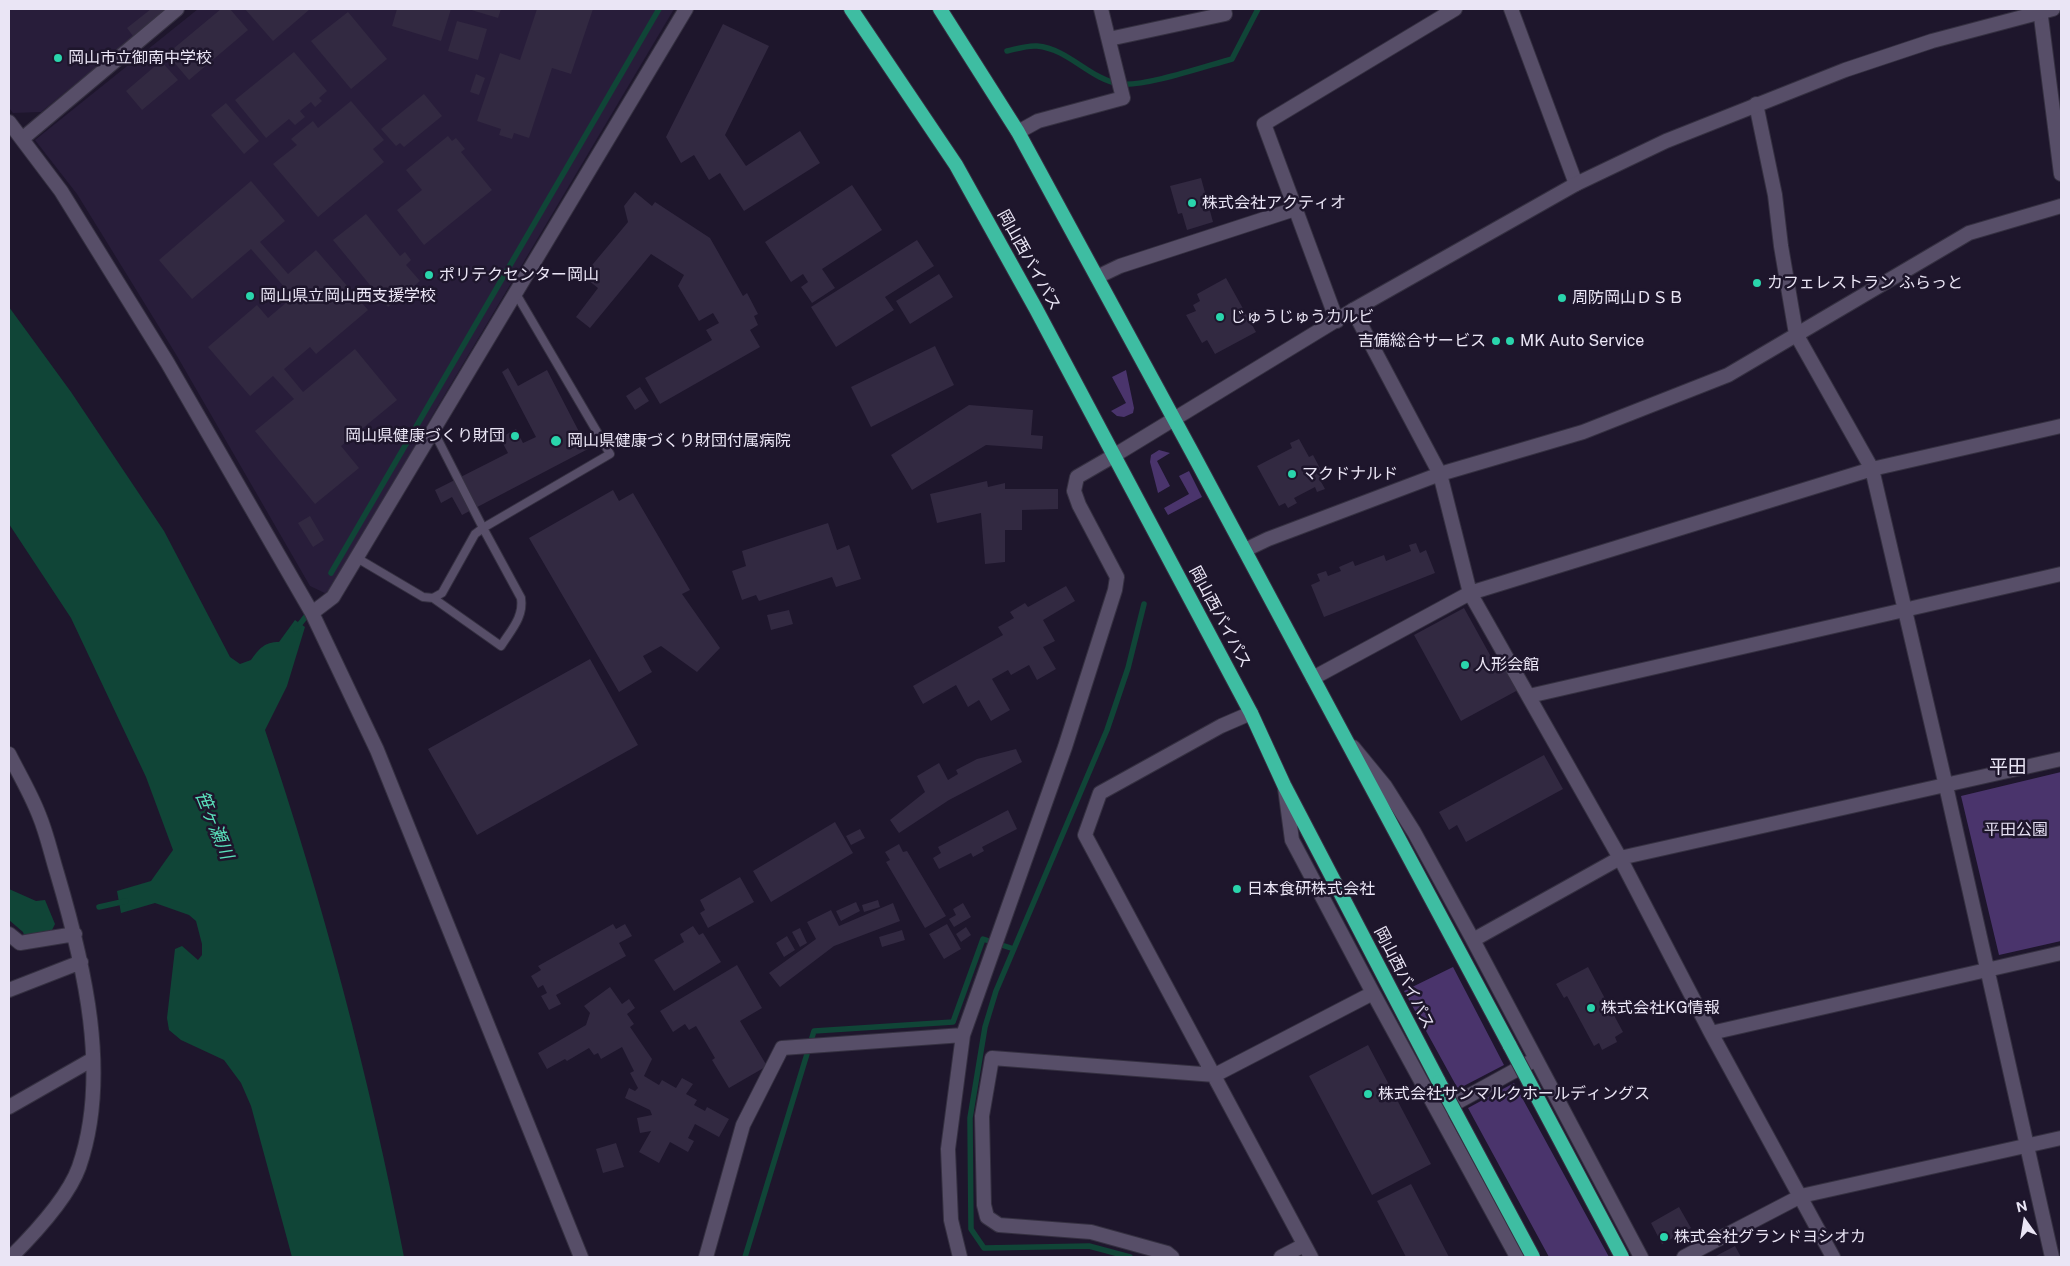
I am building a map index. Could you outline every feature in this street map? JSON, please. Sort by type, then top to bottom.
[{"type":"highway","name":"岡山西バイパス","points":[[851,9],[956,165],[1115,454],[1251,713],[1284,785],[1533,1257]]},
{"type":"highway","points":[[940,9],[1018,132],[1346,738],[1622,1257]]},
{"type":"street","points":[[22,139],[177,9]]},
{"type":"street","points":[[312,613],[333,597],[686,9]]},
{"type":"street","points":[[1018,132],[1038,121],[1124,98],[1101,9]]},
{"type":"street","points":[[1109,39],[1225,14],[1224,9]]},
{"type":"street","points":[[1337,321],[1264,124],[1455,9]]},
{"type":"street","points":[[1511,9],[1576,184]]},
{"type":"street","points":[[960,1257],[951,1220],[948,1149],[963,1035],[1065,747],[1115,590],[1117,577],[1079,505],[1074,491],[1078,478],[1353,310],[1576,184],[1666,141],[1756,104],[1845,70],[1932,41],[2044,10],[2061,174]]},
{"type":"street","points":[[1756,104],[1775,195],[1781,246],[1796,334],[1872,469],[1946,786],[2052,1257]]},
{"type":"street","points":[[9,122],[61,191],[167,362],[312,613],[377,750],[581,1257]]},
{"type":"street","points":[[1245,550],[1268,539],[1440,474],[1583,432],[1728,375],[1969,233],[2061,206]]},
{"type":"street","points":[[1097,277],[1120,266],[1295,209]]},
{"type":"street","points":[[1353,310],[1440,474],[1470,593],[1620,858],[1711,1033],[1833,1257]]},
{"type":"street","points":[[1313,678],[1470,593],[1872,469],[2061,426]]},
{"type":"street","points":[[1529,696],[2061,574]]},
{"type":"street","points":[[1251,713],[1221,726],[1100,793],[1085,835],[1308,1251],[1281,1257]]},
{"type":"street","points":[[1346,738],[1386,786],[1414,832],[1641,1257]]},
{"type":"street","points":[[9,754],[39,815],[75,934],[81,962],[94,1059],[91,1109],[86,1141],[78,1169],[59,1202],[35,1233],[11,1257]]},
{"type":"street","points":[[1473,940],[1620,858],[2061,759]]},
{"type":"street","points":[[1284,785],[1292,840],[1372,993],[1517,1257]]},
{"type":"street","points":[[9,934],[20,943],[75,934]]},
{"type":"street","points":[[1711,1033],[2061,953]]},
{"type":"street","points":[[9,990],[81,962]]},
{"type":"street","points":[[1172,1257],[1166,1253],[1091,1232],[999,1225],[988,1217],[984,1204],[982,1116],[992,1058],[1215,1075],[1372,993]]},
{"type":"street","points":[[706,1257],[743,1125],[782,1048],[963,1035]]},
{"type":"street","points":[[9,1107],[94,1059]]},
{"type":"street","points":[[1438,1112],[1536,1059]]},
{"type":"street","points":[[1684,1257],[1800,1196],[2061,1138]]},
{"type":"lane","points":[[433,598],[442,593],[475,534],[610,454],[515,292]]},
{"type":"lane","points":[[356,558],[423,597],[433,598],[501,646],[520,617],[522,608],[521,598],[433,430]]},
{"type":"shaded area","name":"岡山市立御南中学校","points":[[9,9],[168,9],[41,112],[13,113],[9,108]]},
{"type":"shaded area","points":[[198,9],[674,9],[435,411],[329,595],[310,586],[177,356],[77,194],[35,140]]},
{"type":"green space","points":[[1126,370],[1134,408],[1133,413],[1124,417],[1117,416],[1111,411],[1126,403],[1112,377]]},
{"type":"green space","points":[[1159,450],[1170,453],[1157,461],[1170,486],[1158,493],[1150,462],[1151,455]]},
{"type":"green space","points":[[1189,471],[1202,497],[1168,515],[1164,508],[1189,494],[1179,476]]},
{"type":"green space","name":"平田公園","points":[[2061,772],[2061,941],[1999,955],[1961,796]]},
{"type":"green space","points":[[1453,967],[1504,1065],[1458,1089],[1404,991]]},
{"type":"green space","points":[[1514,1083],[1609,1257],[1549,1257],[1468,1108]]},
{"type":"water","name":"笹ヶ瀬川","points":[[9,307],[71,392],[164,531],[230,657],[240,664],[251,660],[262,647],[269,643],[279,642],[295,620],[305,627],[287,686],[265,730],[326,925],[376,1124],[404,1257],[292,1257],[251,1106],[241,1083],[224,1060],[181,1040],[169,1030],[167,1018],[175,949],[182,946],[198,960],[202,955],[202,944],[196,921],[189,915],[155,903],[121,913],[117,891],[151,881],[173,850],[146,777],[71,618],[9,524]]},
{"type":"water","points":[[9,889],[36,901],[45,900],[55,924],[50,934],[45,931],[25,938],[23,932],[9,920]]},
{"type":"building","points":[[151,9],[166,9],[133,36],[127,28]]},
{"type":"building","points":[[221,9],[230,9],[248,30],[189,80],[167,54]]},
{"type":"building","points":[[245,9],[310,9],[273,41]]},
{"type":"building","points":[[397,9],[451,9],[441,41],[392,26]]},
{"type":"building","points":[[468,9],[501,9],[498,18]]},
{"type":"building","points":[[537,9],[593,9],[571,74],[552,68],[529,138],[514,133],[512,139],[499,135],[501,129],[477,121],[500,53],[520,60]]},
{"type":"building","points":[[348,12],[387,59],[351,89],[311,41]]},
{"type":"building","points":[[457,21],[487,29],[478,60],[448,51]]},
{"type":"building","points":[[723,24],[769,46],[725,135],[746,166],[800,131],[820,163],[744,211],[720,173],[709,180],[694,155],[681,163],[666,137]]},
{"type":"building","points":[[294,52],[327,91],[319,98],[322,101],[315,107],[311,102],[300,111],[305,117],[295,125],[289,119],[266,138],[235,100]]},
{"type":"building","points":[[161,61],[178,80],[142,110],[126,91]]},
{"type":"building","points":[[476,74],[485,78],[479,95],[470,92]]},
{"type":"building","points":[[424,94],[442,116],[404,147],[400,143],[396,146],[381,129]]},
{"type":"building","points":[[351,101],[384,140],[373,149],[384,162],[318,217],[273,164],[297,145],[291,139],[313,121],[318,128]]},
{"type":"building","points":[[226,103],[259,141],[244,154],[211,115]]},
{"type":"building","points":[[448,136],[452,141],[456,138],[465,149],[461,152],[492,190],[424,245],[397,210],[422,190],[406,170]]},
{"type":"building","points":[[1201,178],[1213,222],[1187,230],[1182,213],[1178,214],[1170,186]]},
{"type":"building","points":[[251,181],[285,221],[260,242],[288,274],[316,250],[368,310],[316,354],[310,347],[284,369],[303,392],[355,349],[397,400],[341,446],[359,468],[315,504],[255,431],[294,399],[273,376],[250,396],[208,347],[257,305],[268,318],[293,297],[251,249],[192,299],[159,260]]},
{"type":"building","points":[[852,185],[882,230],[822,269],[835,288],[812,303],[801,287],[808,282],[803,274],[791,282],[765,242]]},
{"type":"building","points":[[635,192],[652,206],[655,202],[710,238],[743,296],[747,293],[758,314],[754,316],[758,325],[750,330],[760,347],[660,404],[645,378],[712,340],[706,330],[719,323],[713,313],[699,321],[678,286],[684,275],[651,254],[590,328],[576,317],[598,288],[583,276],[628,222],[624,206]]},
{"type":"building","points":[[366,214],[400,256],[405,252],[411,260],[406,265],[420,281],[388,307],[333,240]]},
{"type":"building","points":[[917,240],[934,266],[885,297],[894,310],[836,347],[811,307]]},
{"type":"building","points":[[939,274],[953,297],[910,324],[896,301]]},
{"type":"building","points":[[1226,278],[1256,332],[1215,354],[1207,340],[1202,343],[1186,315],[1196,311],[1193,305],[1200,301],[1197,294]]},
{"type":"building","points":[[935,346],[954,385],[871,427],[851,387]]},
{"type":"building","name":"岡山県健康づくり財団付属病院","points":[[508,368],[518,386],[547,370],[588,449],[462,515],[452,497],[441,503],[435,490],[508,453],[500,438],[516,429],[523,443],[536,437],[502,372]]},
{"type":"building","points":[[640,387],[649,401],[635,410],[626,396]]},
{"type":"building","points":[[969,405],[1033,410],[1031,435],[1043,436],[1042,449],[986,445],[912,490],[891,455]]},
{"type":"building","points":[[1299,439],[1309,457],[1313,455],[1324,476],[1319,478],[1325,489],[1317,492],[1315,487],[1294,498],[1297,503],[1288,508],[1285,503],[1279,506],[1257,466],[1292,448],[1290,443]]},
{"type":"building","points":[[987,481],[988,487],[1005,483],[1005,489],[1058,489],[1058,509],[1022,510],[1022,530],[1005,530],[1005,562],[985,564],[981,513],[937,523],[930,494]]},
{"type":"building","points":[[613,490],[619,501],[633,493],[690,590],[682,594],[720,648],[697,672],[661,646],[643,656],[652,672],[619,692],[529,538]]},
{"type":"building","points":[[310,516],[324,540],[313,547],[298,523]]},
{"type":"building","points":[[828,523],[837,550],[849,545],[861,579],[836,587],[832,577],[759,601],[756,595],[742,600],[732,571],[746,566],[742,551]]},
{"type":"building","points":[[1416,543],[1420,553],[1426,550],[1435,573],[1324,617],[1311,585],[1320,581],[1317,574],[1326,571],[1328,576],[1341,571],[1339,567],[1353,561],[1355,566],[1384,555],[1386,561],[1411,551],[1409,545]]},
{"type":"building","points":[[1066,586],[1075,601],[1043,620],[1055,641],[1043,647],[1056,669],[1037,680],[1029,665],[1011,675],[1008,670],[992,679],[1010,710],[991,721],[979,700],[968,707],[956,685],[923,704],[913,686],[1003,635],[998,627],[1014,618],[1010,612],[1025,603],[1028,607]]},
{"type":"building","points":[[1464,608],[1495,664],[1502,660],[1518,690],[1461,721],[1414,635]]},
{"type":"building","points":[[789,610],[793,624],[771,630],[767,615]]},
{"type":"building","points":[[590,659],[638,745],[477,835],[428,749]]},
{"type":"building","points":[[1016,749],[1022,762],[949,800],[899,833],[890,820],[925,792],[917,776],[939,763],[948,780],[958,774],[956,770],[977,759]]},
{"type":"building","points":[[1544,755],[1563,789],[1466,842],[1457,825],[1449,830],[1439,812]]},
{"type":"building","points":[[1008,810],[1017,829],[982,847],[984,851],[973,857],[971,853],[939,869],[933,858],[941,853],[938,847]]},
{"type":"building","points":[[835,822],[853,853],[771,902],[753,871]]},
{"type":"building","points":[[860,829],[865,838],[851,845],[846,836]]},
{"type":"building","points":[[899,844],[903,852],[907,851],[946,916],[925,928],[886,862],[890,860],[885,852]]},
{"type":"building","points":[[740,877],[754,902],[708,928],[700,913],[705,910],[700,900]]},
{"type":"building","points":[[878,900],[880,907],[864,912],[862,905]]},
{"type":"building","points":[[856,902],[860,911],[841,921],[836,911]]},
{"type":"building","points":[[893,903],[900,921],[834,946],[780,987],[769,973],[816,939],[807,922],[831,910],[839,926]]},
{"type":"building","points":[[963,903],[971,917],[954,927],[949,919],[956,915],[953,909]]},
{"type":"building","points":[[613,924],[616,929],[625,924],[632,936],[619,943],[626,956],[556,995],[561,1004],[549,1010],[541,996],[547,993],[543,985],[538,988],[531,976],[541,970],[538,966]]},
{"type":"building","points":[[947,924],[961,949],[944,959],[929,934]]},
{"type":"building","points":[[693,926],[699,935],[703,933],[721,962],[674,991],[654,960],[684,942],[680,934]]},
{"type":"building","points":[[966,927],[971,935],[961,942],[956,934]]},
{"type":"building","points":[[800,928],[807,943],[800,947],[792,932]]},
{"type":"building","points":[[902,930],[905,940],[882,947],[879,937]]},
{"type":"building","points":[[787,936],[795,950],[784,957],[776,943]]},
{"type":"building","points":[[737,965],[762,1008],[740,1021],[767,1066],[729,1088],[712,1060],[715,1058],[696,1026],[689,1030],[685,1024],[673,1032],[660,1011]]},
{"type":"building","points":[[1588,967],[1623,1032],[1615,1037],[1617,1042],[1602,1050],[1599,1043],[1594,1046],[1567,996],[1564,998],[1556,984]]},
{"type":"building","points":[[610,987],[622,1004],[629,999],[635,1008],[627,1014],[634,1024],[630,1027],[652,1059],[644,1076],[659,1085],[662,1080],[676,1088],[682,1078],[693,1084],[686,1094],[697,1100],[694,1105],[705,1111],[707,1107],[729,1119],[719,1137],[695,1124],[688,1138],[694,1141],[688,1152],[670,1142],[659,1163],[639,1152],[651,1131],[640,1133],[637,1118],[652,1115],[650,1110],[625,1098],[629,1088],[635,1091],[638,1088],[630,1073],[634,1071],[622,1047],[601,1059],[598,1053],[594,1055],[589,1048],[567,1061],[565,1059],[547,1069],[538,1053],[586,1025],[590,1013],[584,1006]]},
{"type":"building","points":[[1368,1045],[1431,1164],[1372,1195],[1309,1076]]},
{"type":"building","points":[[616,1143],[624,1167],[603,1173],[596,1149]]},
{"type":"building","points":[[1411,1184],[1449,1257],[1406,1257],[1377,1201]]},
{"type":"building","points":[[1679,1207],[1691,1228],[1662,1244],[1651,1223]]},
{"type":"building","points":[[1735,1246],[1741,1257],[1714,1257]]},
{"type":"waterway","points":[[331,573],[659,9]]},
{"type":"waterway","points":[[1007,51],[1030,46],[1048,48],[1059,52],[1109,81],[1120,84],[1144,82],[1232,59],[1258,9]]},
{"type":"waterway","points":[[1130,1257],[1089,1246],[984,1248],[971,1229],[970,1118],[985,1027],[996,991],[1107,730],[1128,668],[1144,604]]},
{"type":"waterway","points":[[296,629],[307,615]]},
{"type":"waterway","points":[[99,907],[126,901]]},
{"type":"waterway","points":[[745,1257],[814,1031],[953,1022],[983,939],[1014,949]]},
{"type":"place","name":"岡山市立御南中学校","points":[[58,58]]},
{"type":"place","name":"株式会社アクティオ","points":[[1192,203]]},
{"type":"place","name":"ポリテクセンター岡山","points":[[429,275]]},
{"type":"place","name":"カフェレストラン ふらっと","points":[[1757,283]]},
{"type":"place","name":"岡山県立岡山西支援学校","points":[[250,296]]},
{"type":"place","name":"周防岡山ＤＳＢ","points":[[1562,298]]},
{"type":"place","name":"じゅうじゅうカルビ","points":[[1220,317]]},
{"type":"place","name":"吉備総合サービス","points":[[1496,341]]},
{"type":"place","name":"MK Auto Service","points":[[1510,341]]},
{"type":"place","name":"岡山県健康づくり財団","points":[[515,436]]},
{"type":"place","name":"岡山県健康づくり財団付属病院","points":[[556,441]]},
{"type":"place","name":"マクドナルド","points":[[1292,474]]},
{"type":"place","name":"人形会館","points":[[1465,665]]},
{"type":"place","name":"日本食研株式会社","points":[[1237,889]]},
{"type":"place","name":"株式会社KG情報","points":[[1591,1008]]},
{"type":"place","name":"株式会社サンマルクホールディングス","points":[[1368,1094]]},
{"type":"place","name":"株式会社グランドヨシオカ","points":[[1664,1237]]},
{"type":"district","name":"平田","points":[[2008,767]]}]
